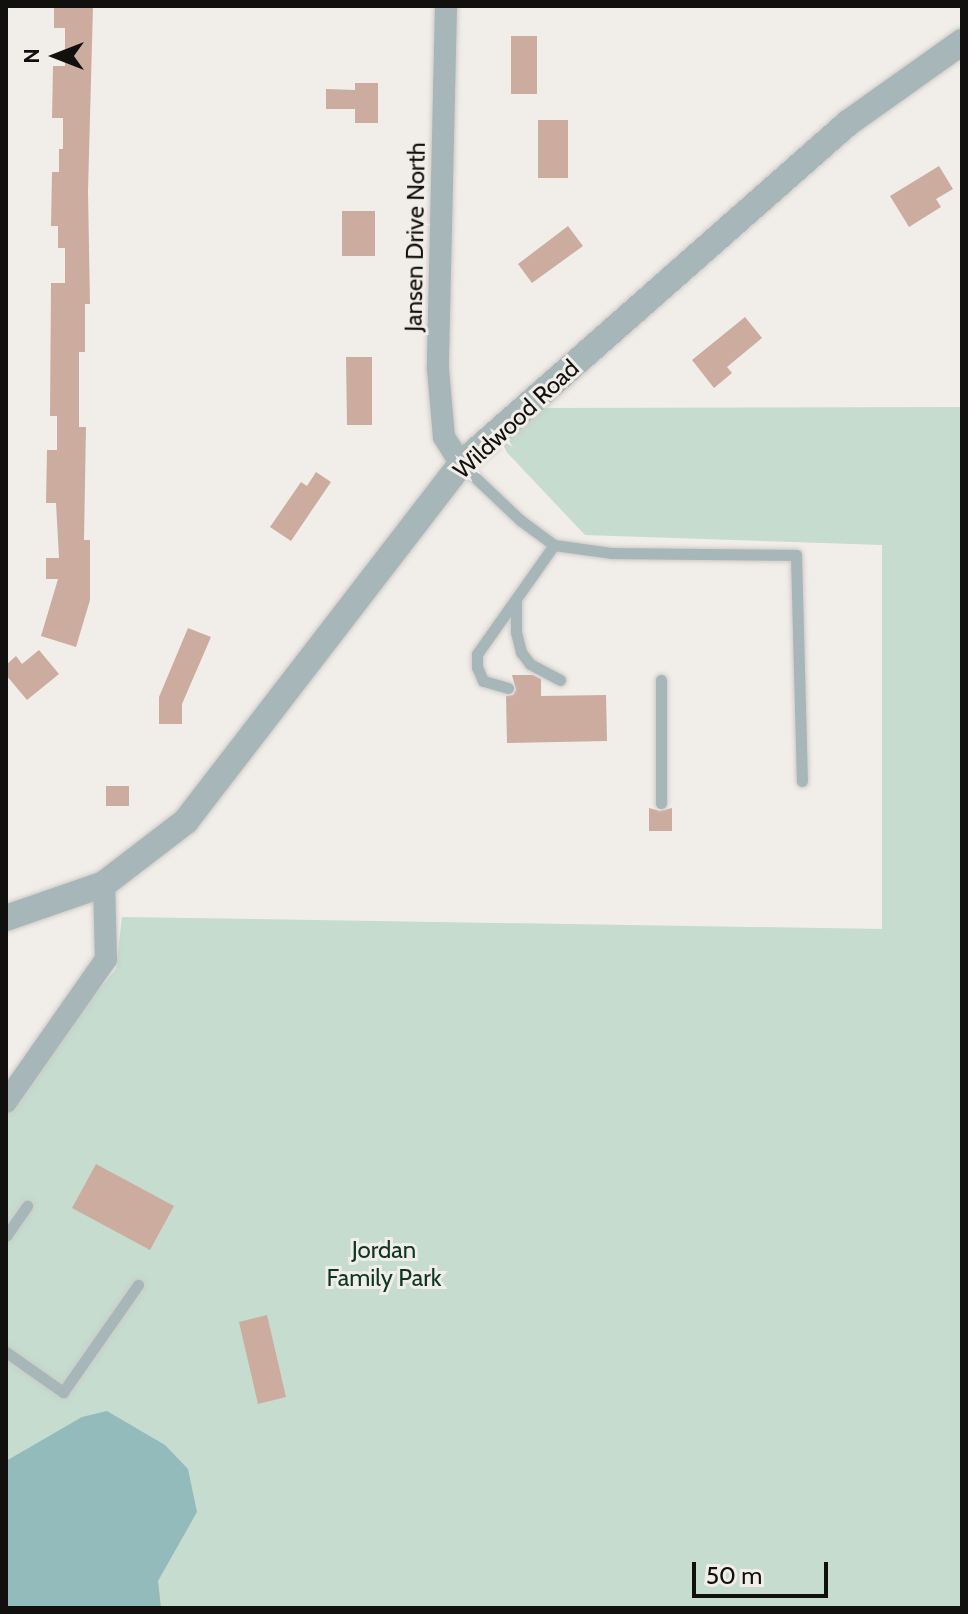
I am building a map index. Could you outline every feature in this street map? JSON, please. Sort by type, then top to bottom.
[{"type":"street","name":"Jansen Drive North","points":[[446,6],[438,369],[444,437],[461,464]]},
{"type":"street","name":"Wildwood Road","points":[[6,918],[104,884],[186,821],[461,464],[848,123],[962,42]]},
{"type":"street","points":[[6,1102],[106,959],[104,884]]},
{"type":"lane","points":[[461,464],[520,520],[554,545],[612,553],[796,555],[802,781]]},
{"type":"lane","points":[[508,688],[483,681],[477,667],[477,654],[554,545]]},
{"type":"lane","points":[[516,601],[516,632],[521,652],[530,664],[560,680]]},
{"type":"lane","points":[[661,680],[661,803]]},
{"type":"lane","points":[[6,1236],[27,1206]]},
{"type":"lane","points":[[6,1352],[63,1392],[138,1285]]},
{"type":"green space","name":"Jordan Family Park","points":[[962,407],[962,1608],[6,1608],[6,1116],[73,1020],[116,969],[122,917],[882,929],[882,545],[585,535],[499,444],[540,408]]},
{"type":"water","points":[[107,1411],[165,1445],[188,1469],[197,1512],[158,1581],[161,1608],[6,1608],[6,1461],[82,1417]]},
{"type":"building","points":[[54,6],[93,6],[88,191],[90,304],[85,304],[85,352],[79,352],[79,427],[86,427],[84,540],[90,540],[90,600],[76,647],[41,636],[58,579],[46,579],[46,558],[59,558],[56,503],[46,503],[47,450],[57,450],[57,416],[50,416],[51,283],[65,283],[65,248],[58,248],[58,226],[51,226],[52,172],[59,172],[59,149],[63,149],[63,118],[52,118],[53,66],[65,66],[65,28],[54,28]]},
{"type":"building","points":[[511,36],[537,36],[537,94],[511,94]]},
{"type":"building","points":[[355,83],[378,83],[378,123],[355,123],[355,109],[326,109],[326,89],[355,90]]},
{"type":"building","points":[[538,120],[568,120],[568,178],[538,178]]},
{"type":"building","points":[[939,166],[953,189],[936,199],[941,207],[909,227],[890,196]]},
{"type":"building","points":[[342,211],[375,211],[375,256],[342,256]]},
{"type":"building","points":[[568,226],[583,246],[532,283],[518,264]]},
{"type":"building","points":[[745,317],[762,338],[727,367],[732,373],[714,388],[692,360]]},
{"type":"building","points":[[346,357],[372,357],[372,425],[347,425]]},
{"type":"building","points":[[316,472],[331,482],[291,541],[270,527],[301,482],[307,486]]},
{"type":"building","points":[[188,628],[211,637],[182,704],[182,724],[159,724],[159,697]]},
{"type":"building","points":[[39,650],[59,674],[27,700],[6,675],[6,665],[16,656],[22,664]]},
{"type":"building","points":[[512,675],[533,675],[541,679],[541,696],[606,695],[607,741],[507,743],[506,696],[513,695],[516,690]]},
{"type":"building","points":[[106,786],[129,786],[129,806],[106,806]]},
{"type":"building","points":[[649,808],[660,811],[672,808],[672,831],[649,831]]},
{"type":"building","points":[[96,1164],[174,1206],[150,1250],[72,1208]]},
{"type":"building","points":[[267,1315],[286,1397],[258,1404],[239,1322]]}]
